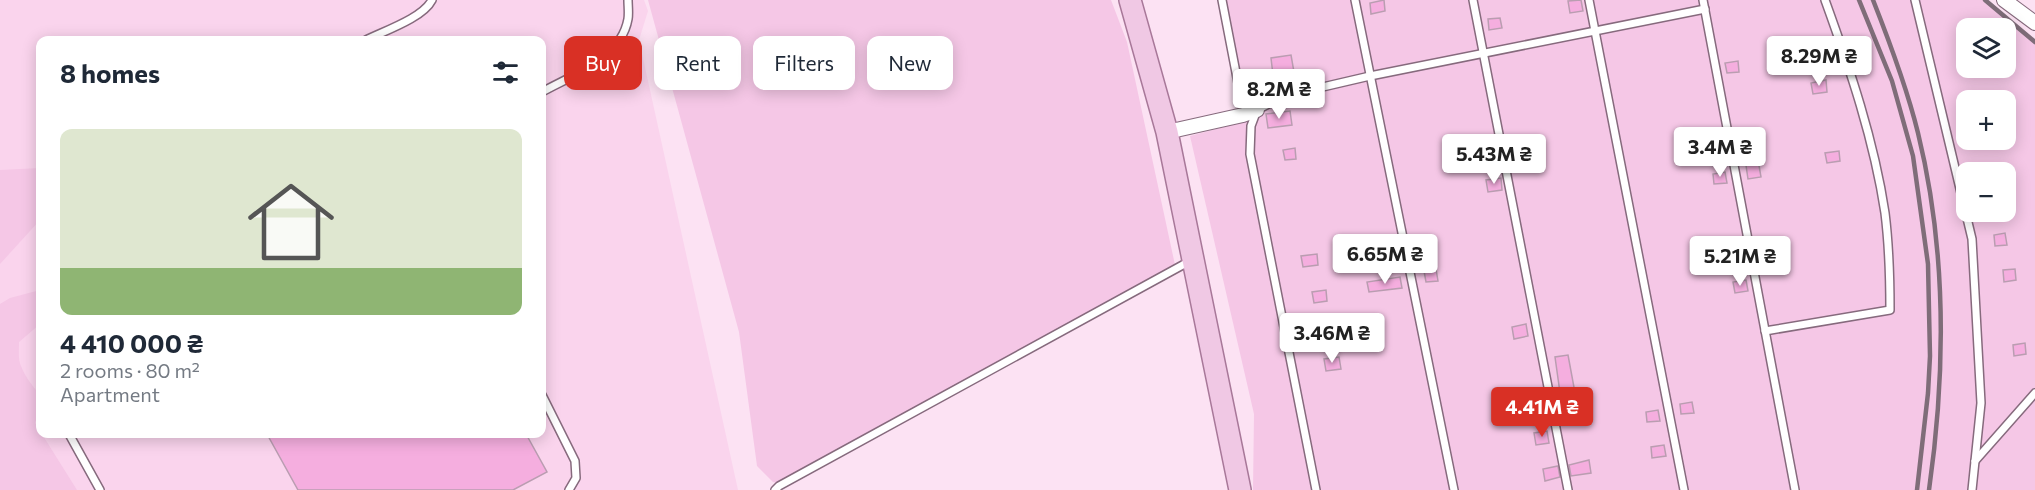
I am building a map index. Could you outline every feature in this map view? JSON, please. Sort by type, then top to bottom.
[{"type":"main road","points":[[1130,0],[1167,132],[1195,259],[1240,490]]},
{"type":"street","points":[[2004,0],[2035,23]]},
{"type":"street","points":[[1167,132],[1257,110]]},
{"type":"lane","points":[[374,36],[419,14],[432,0]]},
{"type":"lane","points":[[546,90],[600,60],[613,49],[628,20],[628,0]]},
{"type":"lane","points":[[1222,0],[1238,83],[1244,95],[1257,110]]},
{"type":"lane","points":[[1355,0],[1454,490]]},
{"type":"lane","points":[[1473,0],[1568,490]]},
{"type":"lane","points":[[1589,0],[1684,490]]},
{"type":"lane","points":[[1703,0],[1795,490]]},
{"type":"lane","points":[[1765,331],[1890,310],[1888,242],[1876,168],[1859,95],[1825,0]]},
{"type":"lane","points":[[1915,0],[1972,239],[1981,403],[1972,490]]},
{"type":"lane","points":[[1316,490],[1250,154],[1251,126],[1257,110],[1284,96],[1370,76],[1705,9]]},
{"type":"lane","points":[[775,490],[800,474],[1195,259]]},
{"type":"lane","points":[[1975,461],[2034,397]]},
{"type":"lane","points":[[546,403],[575,461],[576,478],[569,490]]},
{"type":"lane","points":[[71,438],[100,490]]},
{"type":"shaded area","points":[[0,0],[644,0],[648,11],[640,36],[564,36],[564,90],[642,90],[642,54],[738,490],[0,490]]},
{"type":"shaded area","points":[[648,0],[1111,0],[1127,42],[1175,265],[777,483],[773,482],[757,466],[739,332],[673,90],[741,90],[741,36],[658,36]]},
{"type":"shaded area","points":[[1221,0],[1985,0],[2006,18],[1956,18],[1956,78],[2016,78],[2016,26],[2035,42],[2035,490],[1253,490],[1254,414],[1190,136],[1246,121]]},
{"type":"shaded area","points":[[36,168],[36,224],[0,264],[0,170]]},
{"type":"shaded area","points":[[36,291],[36,327],[19,342],[19,361],[36,391],[36,438],[44,438],[77,490],[0,490],[0,304],[10,298]]},
{"type":"building","points":[[1384,0],[1385,11],[1371,14],[1370,3]]},
{"type":"building","points":[[1581,0],[1583,11],[1570,13],[1568,1]]},
{"type":"building","points":[[1500,18],[1502,28],[1489,30],[1488,19]]},
{"type":"building","points":[[1291,55],[1294,72],[1273,75],[1271,58]]},
{"type":"building","points":[[1738,61],[1739,72],[1727,73],[1725,63]]},
{"type":"building","points":[[1826,80],[1827,92],[1813,94],[1811,83]]},
{"type":"building","points":[[1290,111],[1292,125],[1268,128],[1266,114]]},
{"type":"building","points":[[1754,137],[1761,177],[1748,179],[1742,138]]},
{"type":"building","points":[[1295,148],[1296,159],[1285,160],[1283,150]]},
{"type":"building","points":[[1839,151],[1840,161],[1827,163],[1825,153]]},
{"type":"building","points":[[1725,172],[1727,183],[1714,184],[1713,174]]},
{"type":"building","points":[[1501,178],[1502,190],[1488,192],[1486,180]]},
{"type":"building","points":[[2005,233],[2007,245],[1995,246],[1994,235]]},
{"type":"building","points":[[1392,239],[1394,252],[1379,255],[1377,241]]},
{"type":"building","points":[[1317,254],[1318,265],[1303,267],[1301,256]]},
{"type":"building","points":[[1436,269],[1438,281],[1426,282],[1424,271]]},
{"type":"building","points":[[2015,269],[2016,280],[2004,282],[2003,270]]},
{"type":"building","points":[[1400,277],[1402,288],[1369,292],[1367,282]]},
{"type":"building","points":[[1746,280],[1748,291],[1735,293],[1733,282]]},
{"type":"building","points":[[1326,290],[1327,301],[1314,303],[1312,292]]},
{"type":"building","points":[[1526,324],[1528,336],[1514,339],[1512,327]]},
{"type":"building","points":[[2025,343],[2026,354],[2014,356],[2013,345]]},
{"type":"building","points":[[1568,355],[1576,398],[1561,400],[1555,357]]},
{"type":"building","points":[[1339,357],[1341,369],[1326,371],[1324,359]]},
{"type":"building","points":[[1692,402],[1694,413],[1681,414],[1680,404]]},
{"type":"building","points":[[1658,410],[1660,421],[1647,422],[1646,412]]},
{"type":"building","points":[[1547,431],[1549,443],[1536,445],[1534,433]]},
{"type":"building","points":[[269,438],[528,438],[547,472],[513,490],[298,490]]},
{"type":"building","points":[[1664,445],[1666,456],[1652,458],[1651,447]]},
{"type":"building","points":[[1589,460],[1591,473],[1571,476],[1569,465]]},
{"type":"building","points":[[1558,466],[1560,477],[1545,481],[1543,469]]},
{"type":"railway","points":[[1859,0],[1892,81],[1913,156],[1928,264],[1930,356],[1917,490]]},
{"type":"railway","points":[[1873,0],[1914,116],[1934,222],[1939,266],[1941,356],[1939,401],[1929,490]]},
{"type":"railway","points":[[1985,0],[2035,42]]}]
